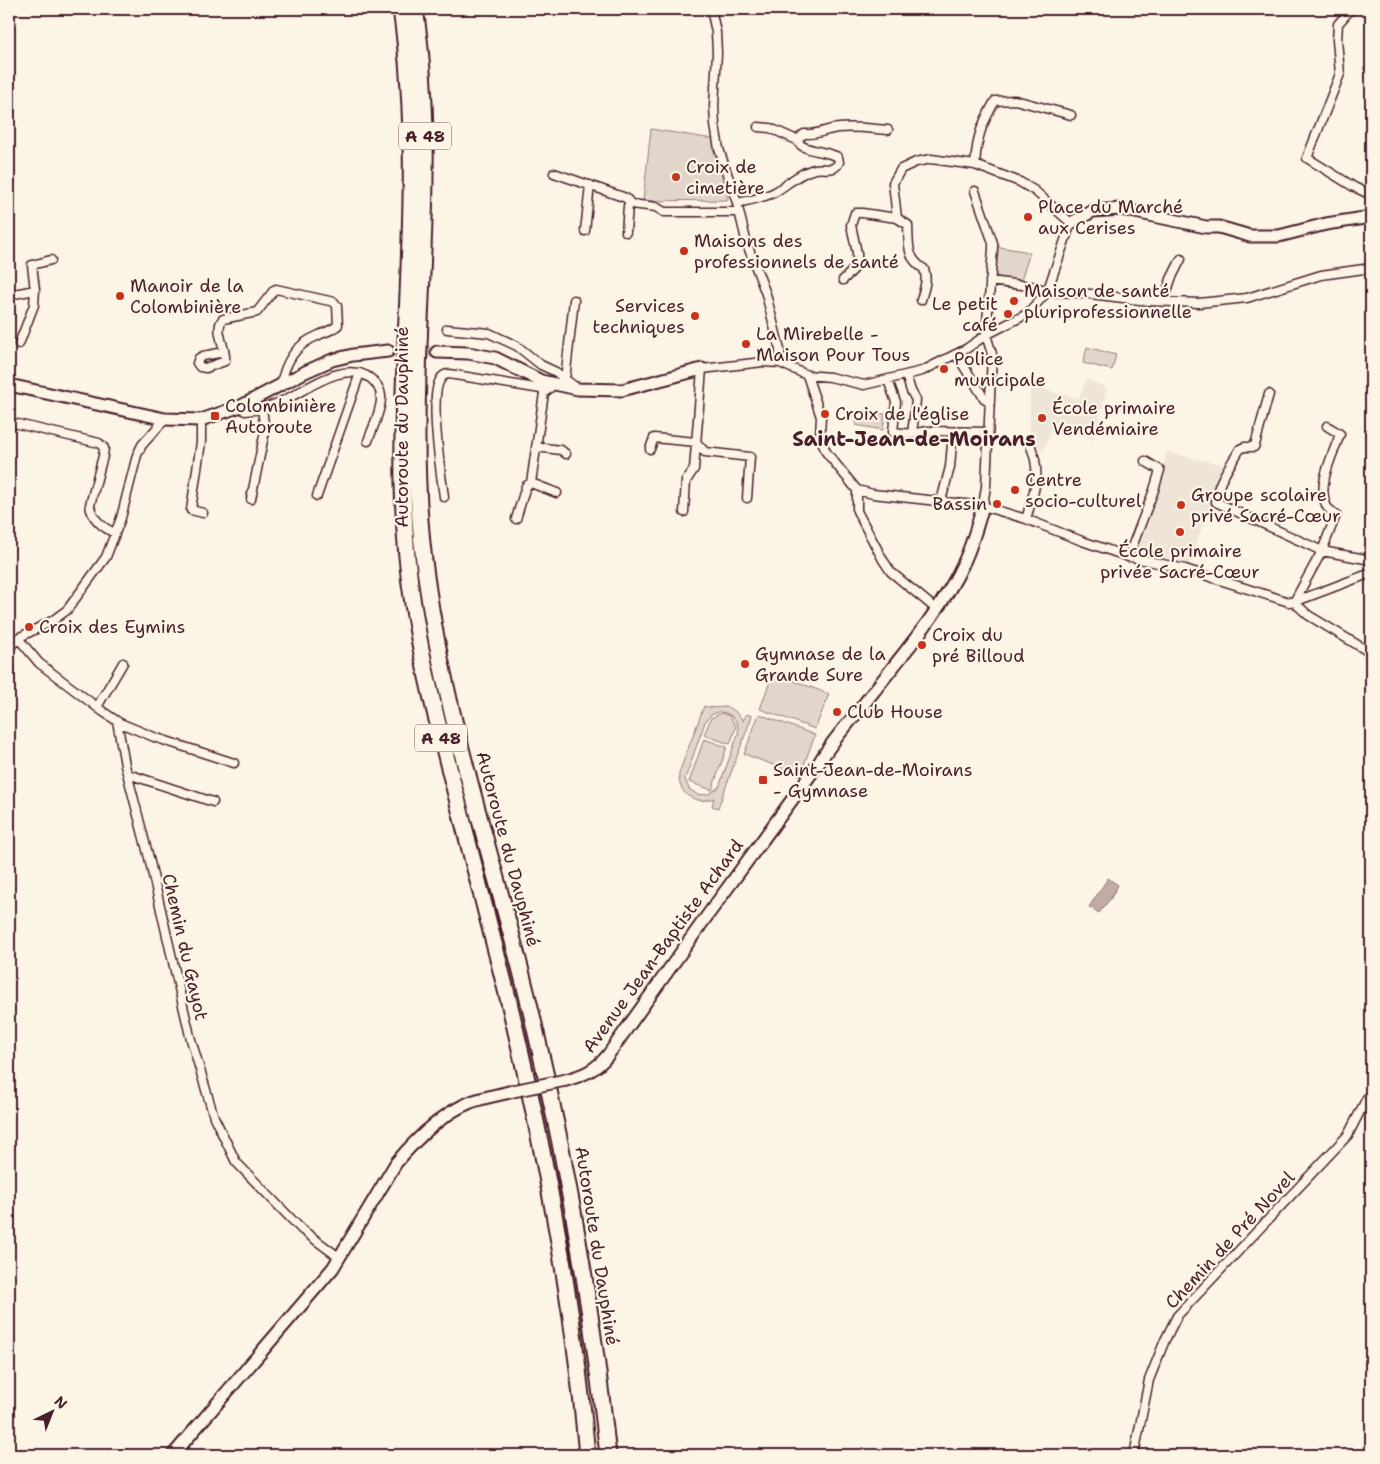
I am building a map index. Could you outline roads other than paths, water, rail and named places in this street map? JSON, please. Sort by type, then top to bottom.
[{"type":"highway","name":"Autoroute du Dauphiné","points":[[401,9],[411,117],[410,217],[402,447],[405,530],[412,602],[430,692],[508,998],[542,1152],[564,1280],[587,1455]]},
{"type":"highway","name":"Autoroute du Dauphiné","points":[[415,9],[425,120],[425,208],[418,450],[425,570],[437,644],[449,696],[551,1094],[585,1274],[608,1455]]},
{"type":"street","points":[[711,9],[716,32],[717,52],[714,106],[715,125],[747,244],[766,294],[780,350],[780,363]]},
{"type":"street","points":[[1351,9],[1338,24],[1337,40],[1340,74],[1307,158],[1354,187],[1371,194]]},
{"type":"street","points":[[975,164],[977,139],[996,101],[1015,100],[1070,115]]},
{"type":"street","points":[[737,203],[765,196],[776,191],[795,177],[816,168],[831,169],[837,166],[839,162],[838,157],[832,153],[804,148],[797,140],[770,128],[758,127]]},
{"type":"street","points":[[797,140],[804,134],[820,134],[836,128],[855,127],[888,130]]},
{"type":"street","points":[[897,218],[893,183],[901,169],[931,158],[975,164],[1020,182],[1075,221]]},
{"type":"street","points":[[554,173],[626,198],[631,204],[656,207],[664,212],[738,212]]},
{"type":"street","points":[[585,231],[590,185]]},
{"type":"street","points":[[974,191],[993,243],[986,335],[992,354],[986,486],[983,506]]},
{"type":"street","points":[[626,232],[628,206],[631,204]]},
{"type":"street","points":[[437,352],[468,353],[496,358],[541,381],[560,382],[578,389],[622,390],[697,371],[763,362],[780,363],[807,375],[830,377],[864,385],[922,371],[966,349],[986,335],[1027,314],[1047,292],[1075,221],[1093,210],[1121,209],[1219,227],[1250,236],[1279,236],[1326,224],[1371,217]]},
{"type":"street","points":[[844,280],[857,263],[857,253],[851,225],[854,214],[862,213],[897,218],[908,225],[909,249],[916,264],[924,269],[926,275],[925,287],[920,300]]},
{"type":"street","points":[[1164,301],[1170,279],[1181,259]]},
{"type":"street","points":[[19,344],[34,305],[35,290],[32,266],[51,260]]},
{"type":"street","points":[[990,281],[1038,287],[1047,292],[1082,293],[1199,303],[1247,298],[1320,274],[1371,268]]},
{"type":"street","points":[[224,352],[219,327],[220,322],[223,319],[257,312],[276,289],[334,302],[338,310],[338,324],[332,330],[306,341],[294,351],[284,370],[281,384]]},
{"type":"street","points":[[9,295],[35,290]]},
{"type":"street","points":[[531,483],[544,393],[560,382],[574,300]]},
{"type":"street","points":[[447,329],[489,333],[517,346],[542,365],[556,372],[560,382]]},
{"type":"street","points":[[9,385],[165,419],[201,420],[241,406],[281,384],[332,360],[353,355],[388,351]]},
{"type":"street","points":[[956,354],[989,403]]},
{"type":"street","points":[[684,512],[686,481],[694,469],[697,371]]},
{"type":"street","points":[[241,406],[245,411],[262,408],[279,403],[343,372],[360,373],[374,380],[381,397],[368,441]]},
{"type":"street","points":[[317,496],[360,373]]},
{"type":"street","points":[[444,497],[437,438],[436,409],[438,385],[442,377],[449,374],[541,389],[560,382]]},
{"type":"street","points":[[807,375],[821,416],[820,436],[826,452],[857,490],[873,494],[983,506],[1026,518],[1128,557],[1185,569],[1289,602],[1294,602],[1371,573]]},
{"type":"street","points":[[906,375],[916,400],[912,434]]},
{"type":"street","points":[[888,380],[896,402],[893,432],[912,434],[927,432],[988,432]]},
{"type":"street","points":[[1269,394],[1254,447],[1240,449],[1222,480],[1216,496],[1216,502],[1322,552],[1371,560]]},
{"type":"street","points":[[251,499],[264,431],[262,408]]},
{"type":"street","points":[[9,648],[18,638],[52,621],[67,610],[106,557],[121,518],[137,455],[142,445],[165,419]]},
{"type":"street","points":[[201,420],[201,442],[191,510],[203,513]]},
{"type":"street","points":[[9,422],[99,443],[104,448],[90,505],[91,513],[108,530],[115,533]]},
{"type":"street","points":[[1294,602],[1322,552],[1336,515],[1328,509],[1323,493],[1327,472],[1340,434],[1327,426]]},
{"type":"street","points":[[941,501],[950,467],[953,432]]},
{"type":"street","points":[[650,449],[654,438],[696,442],[705,452],[750,457],[748,498]]},
{"type":"street","points":[[536,447],[561,450],[566,454]]},
{"type":"street","points":[[1026,518],[1037,485],[1037,469],[1031,447]]},
{"type":"street","points":[[1128,557],[1160,470],[1145,461]]},
{"type":"street","points":[[531,483],[557,493]]},
{"type":"street","points":[[516,519],[526,486],[531,483]]},
{"type":"street","points":[[857,490],[857,511],[883,560],[891,572],[936,609]]},
{"type":"street","name":"Avenue Jean-Baptiste Achard","points":[[172,1455],[309,1297],[340,1258],[396,1163],[420,1138],[446,1115],[458,1108],[485,1098],[585,1074],[594,1070],[608,1055],[829,746],[936,609],[962,566],[983,506]]},
{"type":"street","points":[[1294,602],[1308,615],[1371,653]]},
{"type":"street","points":[[18,638],[39,663],[116,721],[154,737],[234,763]]},
{"type":"street","points":[[97,707],[123,663]]},
{"type":"street","name":"Chemin du Gayot","points":[[116,721],[190,1036],[214,1118],[236,1162],[301,1229],[340,1258]]},
{"type":"street","points":[[128,774],[213,802]]},
{"type":"street","name":"Chemin de Pré Novel","points":[[1134,1455],[1149,1380],[1177,1316],[1217,1276],[1348,1135],[1371,1090]]},
{"type":"tunnel","points":[[388,351],[437,352]]},
{"type":"place","name":"Croix de cimetière","points":[[676,177]]},
{"type":"place","name":"Place du Marché aux Cerises","points":[[1028,217]]},
{"type":"place","name":"Maisons des professionnels de santé","points":[[684,251]]},
{"type":"place","name":"Manoir de la Colombinière","points":[[120,296]]},
{"type":"place","name":"Maison de santé pluriprofessionnelle","points":[[1014,301]]},
{"type":"place","name":"Le petit café","points":[[1008,314]]},
{"type":"place","name":"Services techniques","points":[[695,316]]},
{"type":"place","name":"La Mirebelle - Maison Pour Tous","points":[[746,344]]},
{"type":"place","name":"Police municipale","points":[[944,369]]},
{"type":"place","name":"Croix de l'église","points":[[825,414]]},
{"type":"place","name":"Colombinière Autoroute","points":[[215,416]]},
{"type":"place","name":"École primaire Vendémiaire","points":[[1042,418]]},
{"type":"place","name":"Centre socio-culturel","points":[[1015,490]]},
{"type":"place","name":"Bassin","points":[[997,504]]},
{"type":"place","name":"Groupe scolaire privé Sacré-Cœur","points":[[1181,505]]},
{"type":"place","name":"École primaire privée Sacré-Cœur","points":[[1180,532]]},
{"type":"place","name":"Croix des Eymins","points":[[29,627]]},
{"type":"place","name":"Croix du pré Billoud","points":[[922,645]]},
{"type":"place","name":"Gymnase de la Grande Sure","points":[[745,664]]},
{"type":"place","name":"Club House","points":[[837,712]]},
{"type":"place","name":"Saint-Jean-de-Moirans - Gymnase","points":[[763,780]]},
{"type":"district","name":"Saint-Jean-de-Moirans","points":[[914,439]]}]
